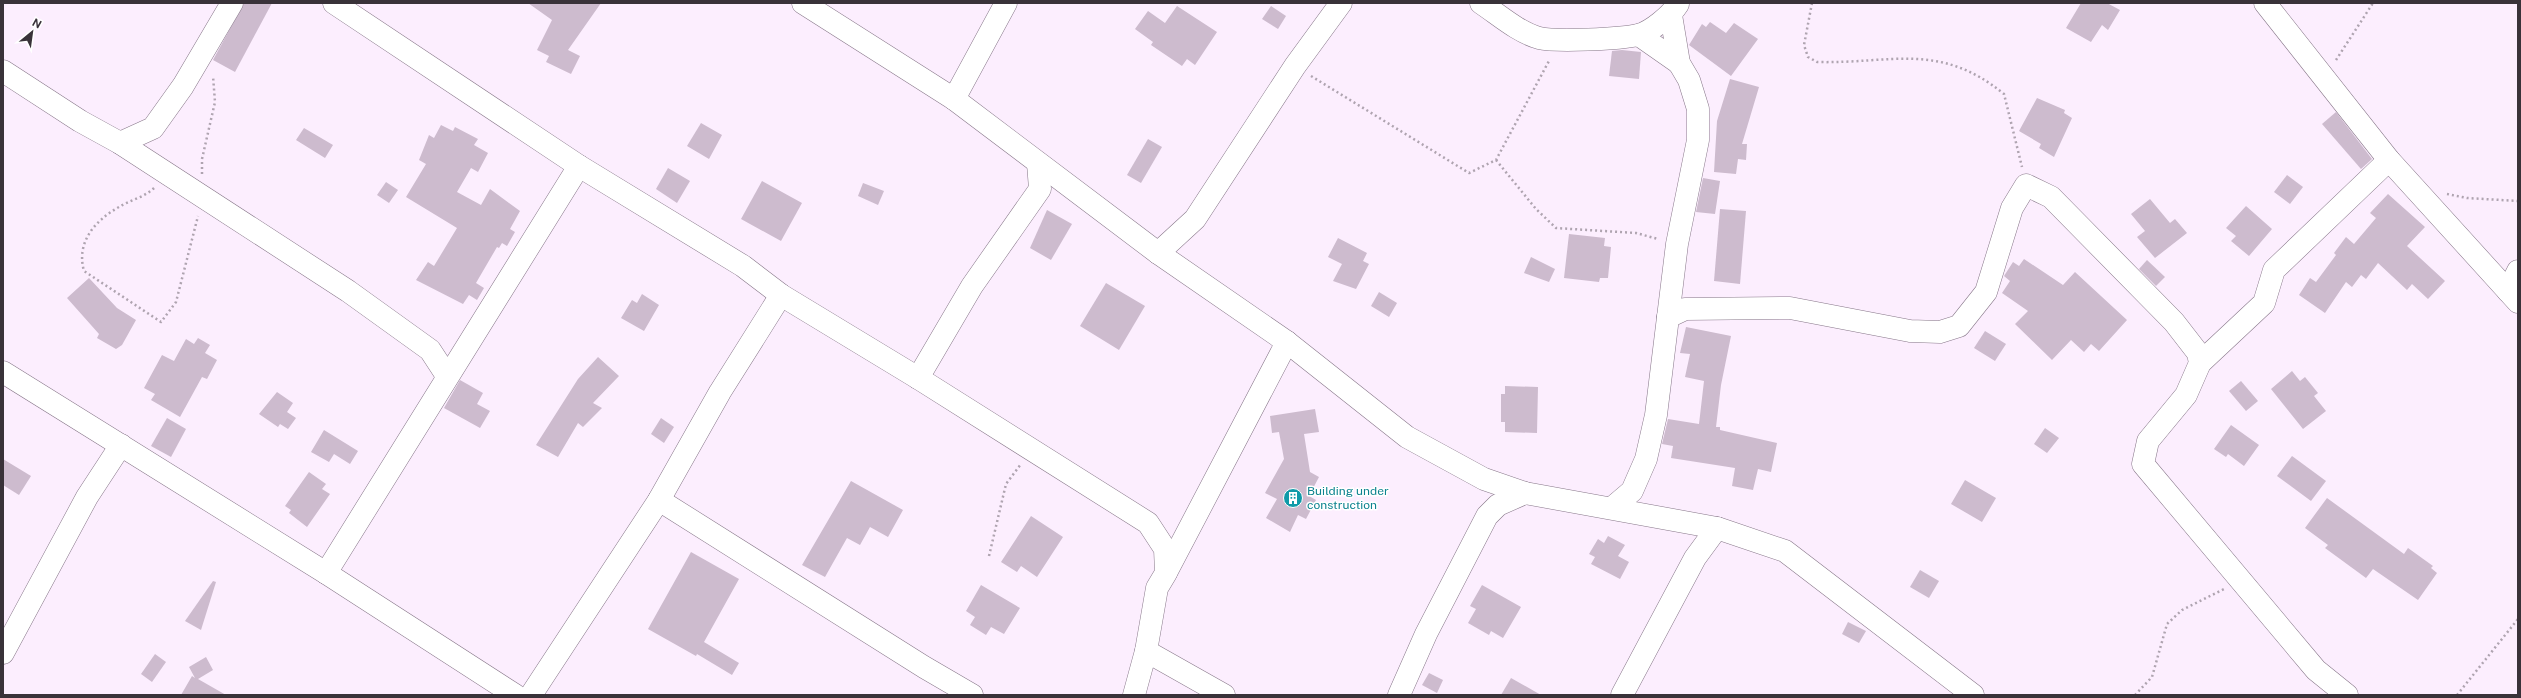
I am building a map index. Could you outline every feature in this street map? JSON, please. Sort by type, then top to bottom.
[{"type":"street","points":[[120,143],[153,128],[183,86],[232,3]]},
{"type":"street","points":[[334,3],[579,166],[743,266],[781,295],[918,378],[1148,523],[1165,549],[1166,573]]},
{"type":"street","points":[[803,3],[954,99],[1158,253],[1288,342],[1407,437],[1484,479],[1524,493],[1717,528],[1785,552],[1973,695]]},
{"type":"street","points":[[954,99],[1006,3]]},
{"type":"street","points":[[1158,253],[1195,219],[1295,66],[1341,3]]},
{"type":"street","points":[[1481,3],[1518,28],[1532,35],[1539,38],[1564,40],[1639,35],[1675,9]]},
{"type":"street","points":[[2265,3],[2323,79],[2388,160],[2513,297]]},
{"type":"street","points":[[1675,9],[1679,63]]},
{"type":"street","points":[[1612,508],[1632,491],[1646,459],[1656,415],[1677,244],[1698,140],[1698,109],[1689,80],[1679,63],[1639,35]]},
{"type":"street","points":[[3,71],[80,121],[120,143],[202,198],[348,291],[430,350],[447,376]]},
{"type":"street","points":[[153,128],[161,170]]},
{"type":"street","points":[[2347,695],[2316,670],[2143,464],[2148,441],[2186,395],[2200,363],[2264,303],[2274,270],[2388,160]]},
{"type":"street","points":[[918,378],[972,286],[1040,189],[1038,163]]},
{"type":"street","points":[[326,573],[447,376],[579,166]]},
{"type":"street","points":[[1668,317],[1685,309],[1790,308],[1910,331],[1940,332],[1958,326],[1986,292],[2012,208],[2026,185],[2052,197],[2069,213],[2174,322],[2198,353],[2200,363]]},
{"type":"street","points":[[2513,297],[2518,271]]},
{"type":"street","points":[[531,695],[659,500],[720,392],[781,295]]},
{"type":"street","points":[[1134,695],[1146,650],[1157,588],[1288,342]]},
{"type":"street","points":[[430,350],[464,351]]},
{"type":"street","points":[[3,372],[326,573],[515,695]]},
{"type":"street","points":[[3,652],[87,497],[121,446]]},
{"type":"street","points":[[1484,479],[1487,516]]},
{"type":"street","points":[[1399,695],[1426,634],[1487,516],[1498,505],[1524,493]]},
{"type":"street","points":[[659,500],[924,667],[972,695]]},
{"type":"street","points":[[1622,695],[1695,558],[1717,528]]},
{"type":"street","points":[[1146,650],[1224,695]]},
{"type":"path","points":[[1812,3],[1804,45],[1808,57],[1817,62],[1914,57],[1941,61],[1964,70],[2004,94],[2026,185]]},
{"type":"path","points":[[2323,79],[2373,3]]},
{"type":"path","points":[[1295,66],[1469,173],[1496,160],[1546,64],[1564,40]]},
{"type":"path","points":[[161,170],[150,192],[118,207],[95,224],[83,243],[81,259],[84,272],[160,322],[176,302],[202,198],[202,159],[215,102],[213,73],[204,49]]},
{"type":"path","points":[[1496,160],[1536,209],[1556,228],[1636,233],[1677,244]]},
{"type":"path","points":[[2445,193],[2467,198],[2518,201]]},
{"type":"path","points":[[989,556],[1006,484],[1031,450]]},
{"type":"path","points":[[2135,695],[2152,676],[2167,624],[2182,610],[2240,581]]},
{"type":"path","points":[[2457,695],[2518,619]]},
{"type":"building","points":[[244,3],[272,3],[235,72],[213,60]]},
{"type":"building","points":[[528,3],[601,3],[568,50],[580,56],[571,74],[546,62],[549,56],[537,50],[552,20]]},
{"type":"building","points":[[2081,3],[2107,3],[2120,10],[2108,30],[2102,25],[2091,42],[2066,28]]},
{"type":"building","points":[[1177,6],[1217,32],[1195,65],[1187,59],[1182,66],[1151,45],[1153,42],[1135,29],[1148,11],[1165,23]]},
{"type":"building","points":[[1271,6],[1286,16],[1278,29],[1262,19]]},
{"type":"building","points":[[1710,22],[1726,33],[1734,23],[1758,39],[1731,76],[1689,45],[1702,24],[1706,27]]},
{"type":"building","points":[[1622,50],[1641,52],[1639,79],[1609,76],[1612,51]]},
{"type":"building","points":[[1730,79],[1759,87],[1742,144],[1747,144],[1746,160],[1738,159],[1736,174],[1714,172],[1717,121]]},
{"type":"building","points":[[2037,98],[2065,110],[2064,113],[2072,118],[2054,157],[2039,148],[2041,144],[2019,131]]},
{"type":"building","points":[[2336,112],[2372,159],[2361,169],[2322,124]]},
{"type":"building","points":[[701,123],[722,135],[709,159],[687,146]]},
{"type":"building","points":[[441,125],[453,131],[455,127],[478,139],[474,145],[488,153],[478,172],[471,168],[457,192],[481,205],[490,189],[520,211],[510,229],[515,232],[507,246],[502,243],[499,248],[497,247],[476,283],[484,288],[477,300],[469,295],[463,304],[416,280],[428,262],[434,266],[457,228],[406,197],[426,164],[419,160],[429,135],[434,138]]},
{"type":"building","points":[[304,128],[333,145],[325,158],[296,140]]},
{"type":"building","points":[[1148,139],[1162,147],[1141,183],[1127,175]]},
{"type":"building","points":[[668,168],[690,181],[677,203],[656,189]]},
{"type":"building","points":[[2287,175],[2303,187],[2290,204],[2274,192]]},
{"type":"building","points":[[1703,178],[1720,181],[1715,214],[1696,212]]},
{"type":"building","points":[[762,181],[802,203],[781,241],[741,219]]},
{"type":"building","points":[[386,182],[398,190],[389,203],[377,195]]},
{"type":"building","points":[[863,183],[884,191],[878,205],[858,196]]},
{"type":"building","points":[[2388,194],[2425,227],[2407,246],[2445,281],[2428,299],[2412,284],[2407,290],[2378,263],[2366,279],[2361,275],[2352,287],[2346,282],[2325,313],[2299,295],[2310,278],[2316,282],[2336,255],[2334,253],[2346,237],[2354,244],[2376,218],[2370,213]]},
{"type":"building","points":[[2150,199],[2170,223],[2175,219],[2187,233],[2155,258],[2137,237],[2145,231],[2131,214]]},
{"type":"building","points":[[2246,206],[2272,229],[2249,256],[2231,241],[2236,236],[2226,228]]},
{"type":"building","points":[[1720,209],[1746,211],[1740,284],[1714,281]]},
{"type":"building","points":[[1047,210],[1072,224],[1051,260],[1030,248]]},
{"type":"building","points":[[1569,234],[1605,238],[1604,246],[1611,247],[1608,278],[1600,278],[1599,282],[1564,278]]},
{"type":"building","points":[[1338,238],[1367,253],[1363,261],[1369,264],[1356,289],[1333,281],[1342,264],[1328,257]]},
{"type":"building","points":[[1531,257],[1555,269],[1549,282],[1524,273]]},
{"type":"building","points":[[2024,259],[2063,285],[2075,272],[2127,320],[2099,351],[2091,344],[2084,352],[2071,340],[2052,360],[2015,324],[2028,311],[2002,293],[2010,281],[2004,276],[2013,262],[2019,266]]},
{"type":"building","points":[[2147,260],[2165,277],[2156,286],[2139,269]]},
{"type":"building","points":[[89,278],[117,308],[136,320],[122,345],[116,349],[97,338],[99,334],[67,298]]},
{"type":"building","points":[[1106,283],[1145,306],[1119,350],[1080,326]]},
{"type":"building","points":[[1379,292],[1397,303],[1389,317],[1371,306]]},
{"type":"building","points":[[642,294],[659,305],[644,331],[621,318],[632,300],[637,303]]},
{"type":"building","points":[[1686,327],[1731,336],[1721,385],[1716,427],[1720,427],[1720,430],[1777,443],[1771,472],[1758,469],[1753,490],[1732,486],[1735,468],[1671,458],[1673,446],[1662,444],[1668,419],[1699,424],[1704,381],[1685,377],[1690,354],[1680,353]]},
{"type":"building","points":[[1985,331],[2006,344],[1995,361],[1974,348]]},
{"type":"building","points":[[198,338],[210,345],[205,353],[217,360],[207,379],[202,377],[180,417],[151,400],[155,394],[144,388],[162,355],[174,361],[186,339],[194,344]]},
{"type":"building","points":[[598,357],[619,376],[593,403],[602,408],[583,427],[578,423],[558,457],[536,445],[578,379]]},
{"type":"building","points":[[2292,371],[2300,381],[2305,377],[2318,393],[2314,396],[2326,411],[2303,429],[2271,389]]},
{"type":"building","points":[[460,380],[483,393],[477,404],[490,411],[480,428],[444,408]]},
{"type":"building","points":[[2241,381],[2258,401],[2246,411],[2229,391]]},
{"type":"building","points":[[1505,386],[1538,387],[1537,433],[1505,432],[1505,422],[1501,422],[1501,394],[1505,394]]},
{"type":"building","points":[[277,392],[293,403],[287,412],[296,418],[288,429],[280,424],[278,427],[259,414]]},
{"type":"building","points":[[1315,409],[1319,432],[1304,434],[1310,472],[1319,477],[1309,496],[1316,500],[1306,519],[1298,515],[1290,532],[1266,518],[1277,499],[1265,493],[1284,459],[1279,432],[1272,433],[1270,416]]},
{"type":"building","points":[[167,418],[186,429],[171,457],[151,446]]},
{"type":"building","points":[[661,418],[674,427],[664,443],[651,434]]},
{"type":"building","points":[[2231,425],[2259,445],[2244,466],[2228,454],[2226,457],[2214,449]]},
{"type":"building","points":[[2045,428],[2059,438],[2047,453],[2034,444]]},
{"type":"building","points":[[324,430],[358,451],[350,464],[334,454],[329,462],[311,452]]},
{"type":"building","points":[[2292,456],[2326,481],[2311,501],[2277,476]]},
{"type":"building","points":[[3,459],[31,476],[19,495],[3,485]]},
{"type":"building","points":[[309,472],[326,484],[322,489],[330,494],[307,527],[289,513],[291,510],[285,506]]},
{"type":"building","points":[[1965,480],[1996,498],[1982,522],[1951,504]]},
{"type":"building","points":[[851,481],[903,510],[888,537],[870,527],[860,545],[847,538],[825,577],[802,565]]},
{"type":"building","points":[[2327,498],[2404,554],[2408,548],[2433,566],[2431,568],[2437,573],[2418,600],[2373,569],[2366,578],[2325,548],[2328,545],[2305,528]]},
{"type":"building","points":[[1031,516],[1063,537],[1037,577],[1021,566],[1017,572],[1001,562]]},
{"type":"building","points":[[1608,536],[1625,545],[1618,556],[1629,562],[1620,579],[1591,564],[1595,557],[1589,554],[1598,539],[1604,543]]},
{"type":"building","points":[[691,552],[739,579],[704,642],[739,663],[732,675],[697,654],[696,656],[648,629]]},
{"type":"building","points":[[1920,570],[1939,581],[1929,598],[1910,587]]},
{"type":"building","points":[[213,581],[216,582],[201,630],[185,621]]},
{"type":"building","points":[[981,585],[1020,608],[1004,634],[991,627],[986,635],[970,625],[975,617],[966,611]]},
{"type":"building","points":[[1482,585],[1521,607],[1503,638],[1491,631],[1489,635],[1468,623],[1476,609],[1470,606]]},
{"type":"building","points":[[1848,622],[1866,631],[1859,643],[1842,634]]},
{"type":"building","points":[[155,654],[166,662],[152,682],[141,674]]},
{"type":"building","points":[[206,657],[213,670],[198,679],[226,695],[181,695],[192,676],[195,678],[189,667]]},
{"type":"building","points":[[1429,673],[1443,680],[1437,693],[1422,685]]},
{"type":"building","points":[[1511,678],[1541,695],[1501,695]]},
{"type":"place","name":"Building under construction","points":[[1293,498]]}]
